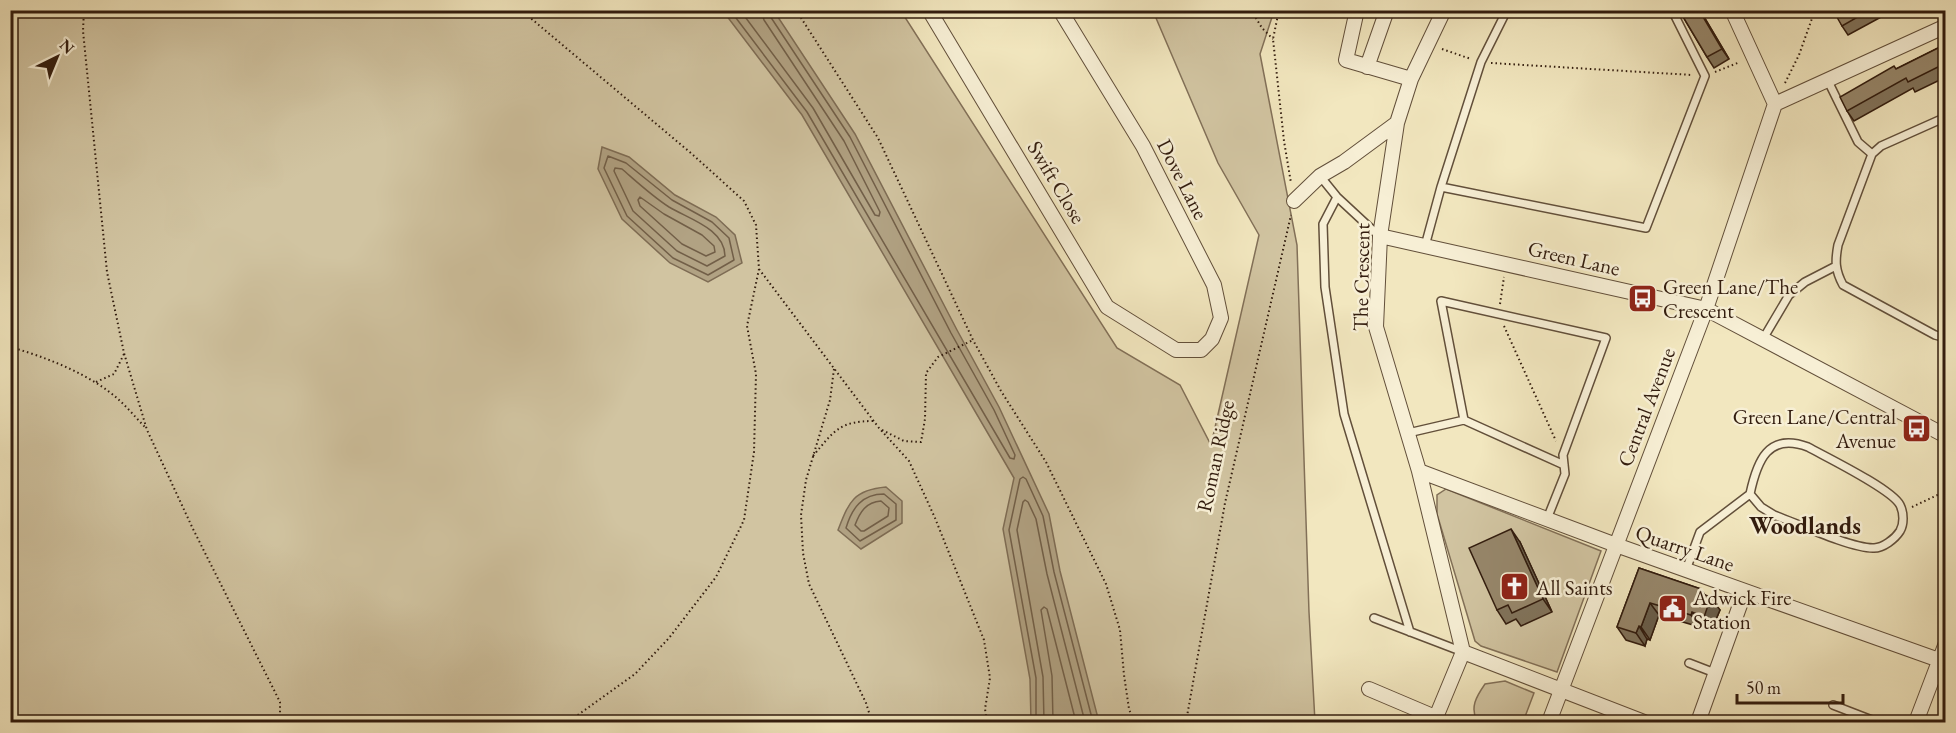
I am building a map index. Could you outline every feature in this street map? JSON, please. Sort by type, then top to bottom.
[{"type":"street","name":"Swift Close","points":[[929,10],[1107,307],[1176,350]]},
{"type":"street","name":"Dove Lane","points":[[1059,10],[1143,146],[1214,285],[1221,318],[1212,339],[1201,350],[1176,350]]},
{"type":"street","points":[[1357,10],[1346,60],[1411,79]]},
{"type":"street","points":[[1367,67],[1387,10]]},
{"type":"street","name":"The Crescent","points":[[1444,10],[1411,79],[1397,123],[1380,236],[1376,327],[1419,471],[1463,652]]},
{"type":"street","points":[[1732,10],[1775,104],[1946,26]]},
{"type":"street","name":"Central Avenue","points":[[1549,723],[1706,309],[1775,104]]},
{"type":"street","points":[[1294,201],[1320,176],[1344,162],[1397,123]]},
{"type":"street","name":"Green Lane","points":[[1380,236],[1706,309],[1946,436]]},
{"type":"street","name":"Quarry Lane","points":[[1419,471],[1616,545],[1939,660]]},
{"type":"street","points":[[1698,723],[1745,591]]},
{"type":"street","points":[[1916,723],[1946,643]]},
{"type":"street","points":[[1369,689],[1434,720],[1463,652],[1644,723]]},
{"type":"lane","points":[[1425,246],[1441,187],[1481,62],[1507,10]]},
{"type":"lane","points":[[1441,187],[1646,228],[1704,76],[1672,10]]},
{"type":"lane","points":[[1828,81],[1858,142],[1872,154]]},
{"type":"lane","points":[[1946,117],[1881,146],[1872,154],[1838,245],[1835,260],[1836,273],[1843,285],[1935,335],[1946,338]]},
{"type":"lane","points":[[1320,176],[1337,197],[1380,236]]},
{"type":"lane","points":[[1337,197],[1323,224],[1325,287],[1344,414],[1410,632]]},
{"type":"lane","points":[[1763,339],[1789,295],[1806,282],[1836,266]]},
{"type":"lane","points":[[1464,420],[1441,302],[1606,338],[1563,455],[1565,474],[1547,519]]},
{"type":"lane","points":[[1408,433],[1464,420],[1564,465]]},
{"type":"lane","points":[[1686,570],[1700,532],[1750,494],[1755,473],[1764,455],[1779,444],[1794,442],[1808,447],[1888,492],[1900,504],[1904,520],[1899,533],[1887,543],[1875,548],[1859,546],[1774,515],[1761,507],[1750,494]]},
{"type":"lane","points":[[1374,618],[1463,652]]},
{"type":"lane","points":[[1689,663],[1715,673]]},
{"type":"lane","points":[[1833,705],[1877,723]]},
{"type":"path","points":[[84,10],[83,31],[107,273],[124,353],[147,430],[193,529],[280,702],[280,723]]},
{"type":"path","points":[[521,10],[692,154],[744,201],[756,225],[759,269],[747,326],[756,374],[754,452],[744,520],[716,578],[669,638],[635,674],[568,723]]},
{"type":"path","points":[[796,10],[878,138],[972,340],[1046,462],[1106,584],[1120,630],[1129,709],[1134,723]]},
{"type":"path","points":[[1251,10],[1262,28],[1273,39]]},
{"type":"path","name":"Roman Ridge","points":[[1186,723],[1225,503],[1294,201],[1284,141],[1273,39],[1279,10]]},
{"type":"path","points":[[1775,104],[1798,55],[1815,10]]},
{"type":"path","points":[[1428,45],[1481,62],[1704,76],[1753,57]]},
{"type":"path","points":[[1505,264],[1499,314],[1563,455]]},
{"type":"path","points":[[759,269],[879,428],[909,461],[935,518],[984,640],[990,678],[985,709],[987,723]]},
{"type":"path","points":[[879,428],[904,441],[921,442],[925,419],[926,373],[938,357],[972,340]]},
{"type":"path","points":[[10,347],[34,354],[96,382],[119,400],[147,430]]},
{"type":"path","points":[[96,382],[114,374],[124,353]]},
{"type":"path","points":[[834,368],[830,400],[806,480],[801,515],[802,553],[809,584],[866,703],[872,723]]},
{"type":"path","points":[[812,459],[840,427],[855,421],[874,421]]},
{"type":"path","points":[[1902,512],[1946,491]]},
{"type":"shaded area","points":[[10,11],[901,11],[1117,348],[1180,385],[1211,445],[1259,235],[1218,163],[1153,11],[1274,11],[1260,54],[1297,245],[1309,612],[1315,722],[11,722]]},
{"type":"shaded area","points":[[1446,489],[1601,551],[1557,672],[1481,646],[1475,641],[1437,514],[1437,495]]},
{"type":"shaded area","points":[[1505,681],[1534,693],[1523,722],[1477,722],[1474,712],[1475,702],[1485,684]]},
{"type":"water","points":[[723,11],[774,11],[855,134],[999,407],[1049,514],[1060,571],[1099,722],[1031,722],[1030,679],[1003,529],[1014,478],[802,115]]},
{"type":"water","points":[[602,147],[629,157],[675,195],[716,217],[735,235],[742,263],[708,282],[670,263],[622,219],[598,169]]},
{"type":"water","points":[[886,487],[902,501],[902,523],[861,549],[838,530],[842,520],[849,505],[859,495],[866,491]]},
{"type":"building","points":[[1679,10],[1699,10],[1722,49],[1707,57]]},
{"type":"building","points":[[1836,10],[1870,10],[1842,26],[1834,12]]},
{"type":"building","points":[[1946,44],[1946,63],[1908,82],[1906,78],[1847,111],[1840,97],[1894,66],[1896,69]]},
{"type":"building","name":"All Saints","points":[[1511,529],[1543,599],[1512,613],[1508,605],[1497,610],[1469,548]]},
{"type":"building","points":[[1639,568],[1701,589],[1699,593],[1711,597],[1704,617],[1692,612],[1691,615],[1650,603],[1641,627],[1639,626],[1636,633],[1617,627]]},
{"type":"place","name":"Green Lane/The Crescent","points":[[1642,298]]},
{"type":"place","name":"Green Lane/Central Avenue","points":[[1917,428]]},
{"type":"place","name":"All Saints","points":[[1515,587]]},
{"type":"place","name":"Adwick Fire Station","points":[[1672,609]]},
{"type":"district","name":"Woodlands","points":[[1805,525]]}]
